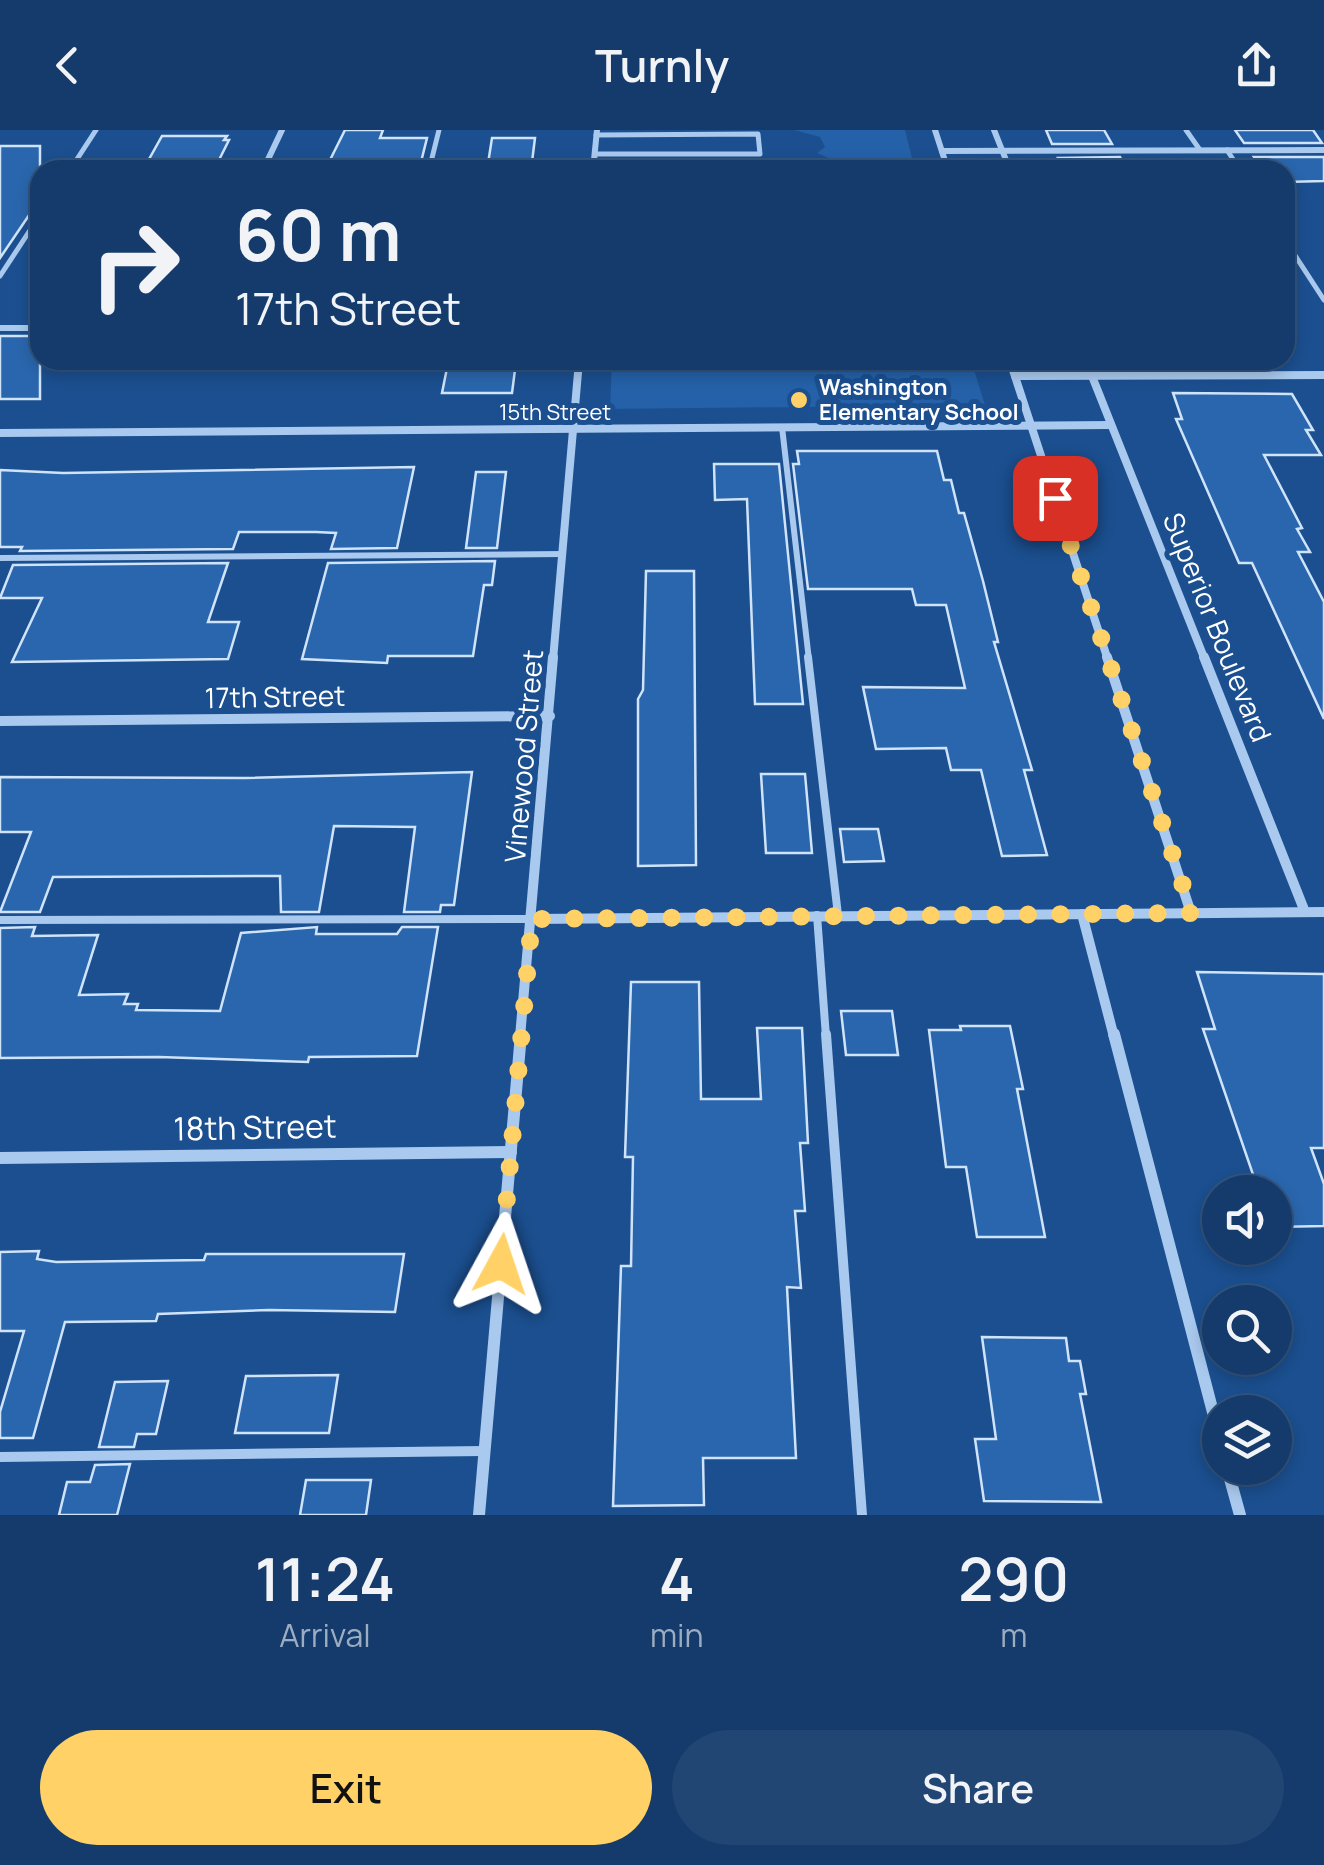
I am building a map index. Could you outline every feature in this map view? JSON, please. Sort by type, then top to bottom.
[{"type":"street","points":[[268,160],[282,130]]},
{"type":"street","points":[[935,130],[945,160]]},
{"type":"street","points":[[994,130],[1006,160]]},
{"type":"street","points":[[594,160],[596,132]]},
{"type":"street","points":[[942,151],[1324,150]]},
{"type":"street","points":[[0,328],[30,328]]},
{"type":"street","name":"Vinewood Street","points":[[479,1515],[577,370]]},
{"type":"street","points":[[1013,370],[1192,913]]},
{"type":"street","name":"Superior Boulevard","points":[[1089,370],[1304,912]]},
{"type":"street","points":[[1015,376],[1324,375]]},
{"type":"street","name":"15th Street","points":[[0,433],[1110,425]]},
{"type":"street","name":"17th Street","points":[[0,721],[550,716]]},
{"type":"street","points":[[532,919],[1324,912]]},
{"type":"street","points":[[1082,914],[1208,1395]]},
{"type":"street","name":"18th Street","points":[[0,1158],[511,1152]]},
{"type":"street","points":[[1232,1485],[1240,1515]]},
{"type":"lane","points":[[76,160],[96,130]]},
{"type":"lane","points":[[432,160],[439,130]]},
{"type":"lane","points":[[1186,130],[1200,150]]},
{"type":"lane","points":[[594,154],[760,154],[758,134],[596,132]]},
{"type":"lane","points":[[1226,150],[1233,160]]},
{"type":"lane","points":[[0,276],[30,231]]},
{"type":"lane","points":[[1295,255],[1324,300]]},
{"type":"lane","points":[[782,427],[838,914]]},
{"type":"lane","points":[[0,558],[563,554]]},
{"type":"lane","points":[[818,915],[862,1515]]},
{"type":"lane","points":[[0,920],[532,919]]},
{"type":"lane","points":[[0,1457],[484,1451]]},
{"type":"shaded area","points":[[794,130],[905,130],[912,160],[833,160],[817,153],[825,147],[820,137]]},
{"type":"shaded area","points":[[612,370],[974,370],[985,405],[610,409]]},
{"type":"building","points":[[345,130],[383,130],[380,138],[427,138],[422,160],[330,160]]},
{"type":"building","points":[[1046,130],[1104,130],[1112,144],[1052,144]]},
{"type":"building","points":[[1235,130],[1313,130],[1322,143],[1244,143]]},
{"type":"building","points":[[162,136],[227,136],[224,140],[229,140],[219,160],[149,160]]},
{"type":"building","points":[[492,138],[535,138],[532,160],[489,160]]},
{"type":"building","points":[[0,146],[40,146],[40,160],[30,160],[30,214],[0,258]]},
{"type":"building","points":[[1120,157],[1122,160],[1059,160]]},
{"type":"building","points":[[1254,157],[1324,157],[1324,181],[1295,182],[1295,160]]},
{"type":"building","points":[[0,336],[30,336],[30,370],[40,370],[40,399],[0,399]]},
{"type":"building","points":[[447,370],[515,370],[512,393],[442,393]]},
{"type":"building","points":[[1173,393],[1292,394],[1313,430],[1306,430],[1321,455],[1264,455],[1302,528],[1297,529],[1310,552],[1298,552],[1324,602],[1324,719],[1252,563],[1239,563],[1176,419],[1182,419]]},
{"type":"building","points":[[797,451],[937,451],[944,480],[951,480],[959,513],[964,513],[983,581],[998,642],[994,642],[1032,770],[1024,770],[1047,855],[1002,856],[981,770],[951,770],[946,748],[876,749],[863,687],[965,688],[946,605],[916,605],[912,589],[808,589],[793,464],[799,464]]},
{"type":"building","points":[[714,464],[779,464],[803,704],[755,704],[747,499],[715,500]]},
{"type":"building","points":[[414,467],[397,548],[331,549],[336,533],[316,532],[239,532],[233,549],[20,551],[22,547],[0,547],[0,470],[63,473]]},
{"type":"building","points":[[476,472],[506,472],[497,548],[466,548]]},
{"type":"building","points":[[495,561],[492,585],[484,585],[473,656],[388,656],[387,663],[302,659],[328,563]]},
{"type":"building","points":[[228,563],[208,622],[239,622],[228,659],[12,662],[42,598],[0,598],[13,565]]},
{"type":"building","points":[[646,571],[694,571],[696,865],[638,866],[638,699],[643,690]]},
{"type":"building","points":[[472,772],[454,905],[441,905],[440,912],[404,912],[415,827],[334,826],[319,912],[281,912],[280,876],[53,877],[40,912],[0,912],[31,832],[0,832],[0,777],[244,778]]},
{"type":"building","points":[[761,774],[805,774],[812,853],[766,853]]},
{"type":"building","points":[[840,829],[878,829],[884,861],[844,862]]},
{"type":"building","points":[[35,927],[32,936],[98,935],[79,995],[128,994],[124,1004],[138,1004],[136,1010],[220,1011],[241,933],[317,927],[316,934],[397,934],[402,927],[438,927],[417,1056],[309,1057],[308,1062],[159,1057],[0,1058],[0,928]]},
{"type":"building","points":[[1197,972],[1324,974],[1324,1148],[1311,1148],[1324,1184],[1324,1226],[1292,1227],[1292,1175],[1253,1175],[1203,1029],[1215,1029]]},
{"type":"building","points":[[631,982],[699,982],[701,1099],[761,1099],[757,1028],[802,1028],[808,1143],[800,1143],[805,1211],[795,1211],[801,1288],[787,1287],[796,1458],[703,1458],[704,1505],[613,1506],[621,1266],[631,1266],[633,1157],[625,1157]]},
{"type":"building","points":[[841,1011],[892,1011],[898,1055],[846,1055]]},
{"type":"building","points":[[960,1026],[1010,1026],[1023,1089],[1017,1089],[1045,1237],[977,1237],[966,1167],[946,1167],[929,1030],[961,1030]]},
{"type":"building","points":[[39,1251],[37,1259],[56,1262],[204,1260],[206,1254],[404,1254],[395,1312],[269,1310],[158,1314],[156,1321],[65,1322],[33,1438],[0,1438],[0,1412],[24,1331],[0,1331],[0,1252]]},
{"type":"building","points":[[982,1337],[1066,1338],[1069,1361],[1080,1361],[1086,1394],[1080,1394],[1101,1502],[984,1501],[975,1439],[996,1439]]},
{"type":"building","points":[[338,1375],[329,1433],[235,1433],[246,1376]]},
{"type":"building","points":[[168,1381],[156,1434],[137,1434],[134,1447],[99,1447],[115,1382]]},
{"type":"building","points":[[130,1464],[117,1515],[59,1515],[67,1482],[90,1482],[95,1465]]},
{"type":"building","points":[[306,1480],[371,1480],[366,1515],[300,1515]]},
{"type":"place","name":"Washington Elementary School","points":[[799,400]]},
{"type":"route","points":[[501,1264],[532,919],[1192,913],[1055,498]]}]
